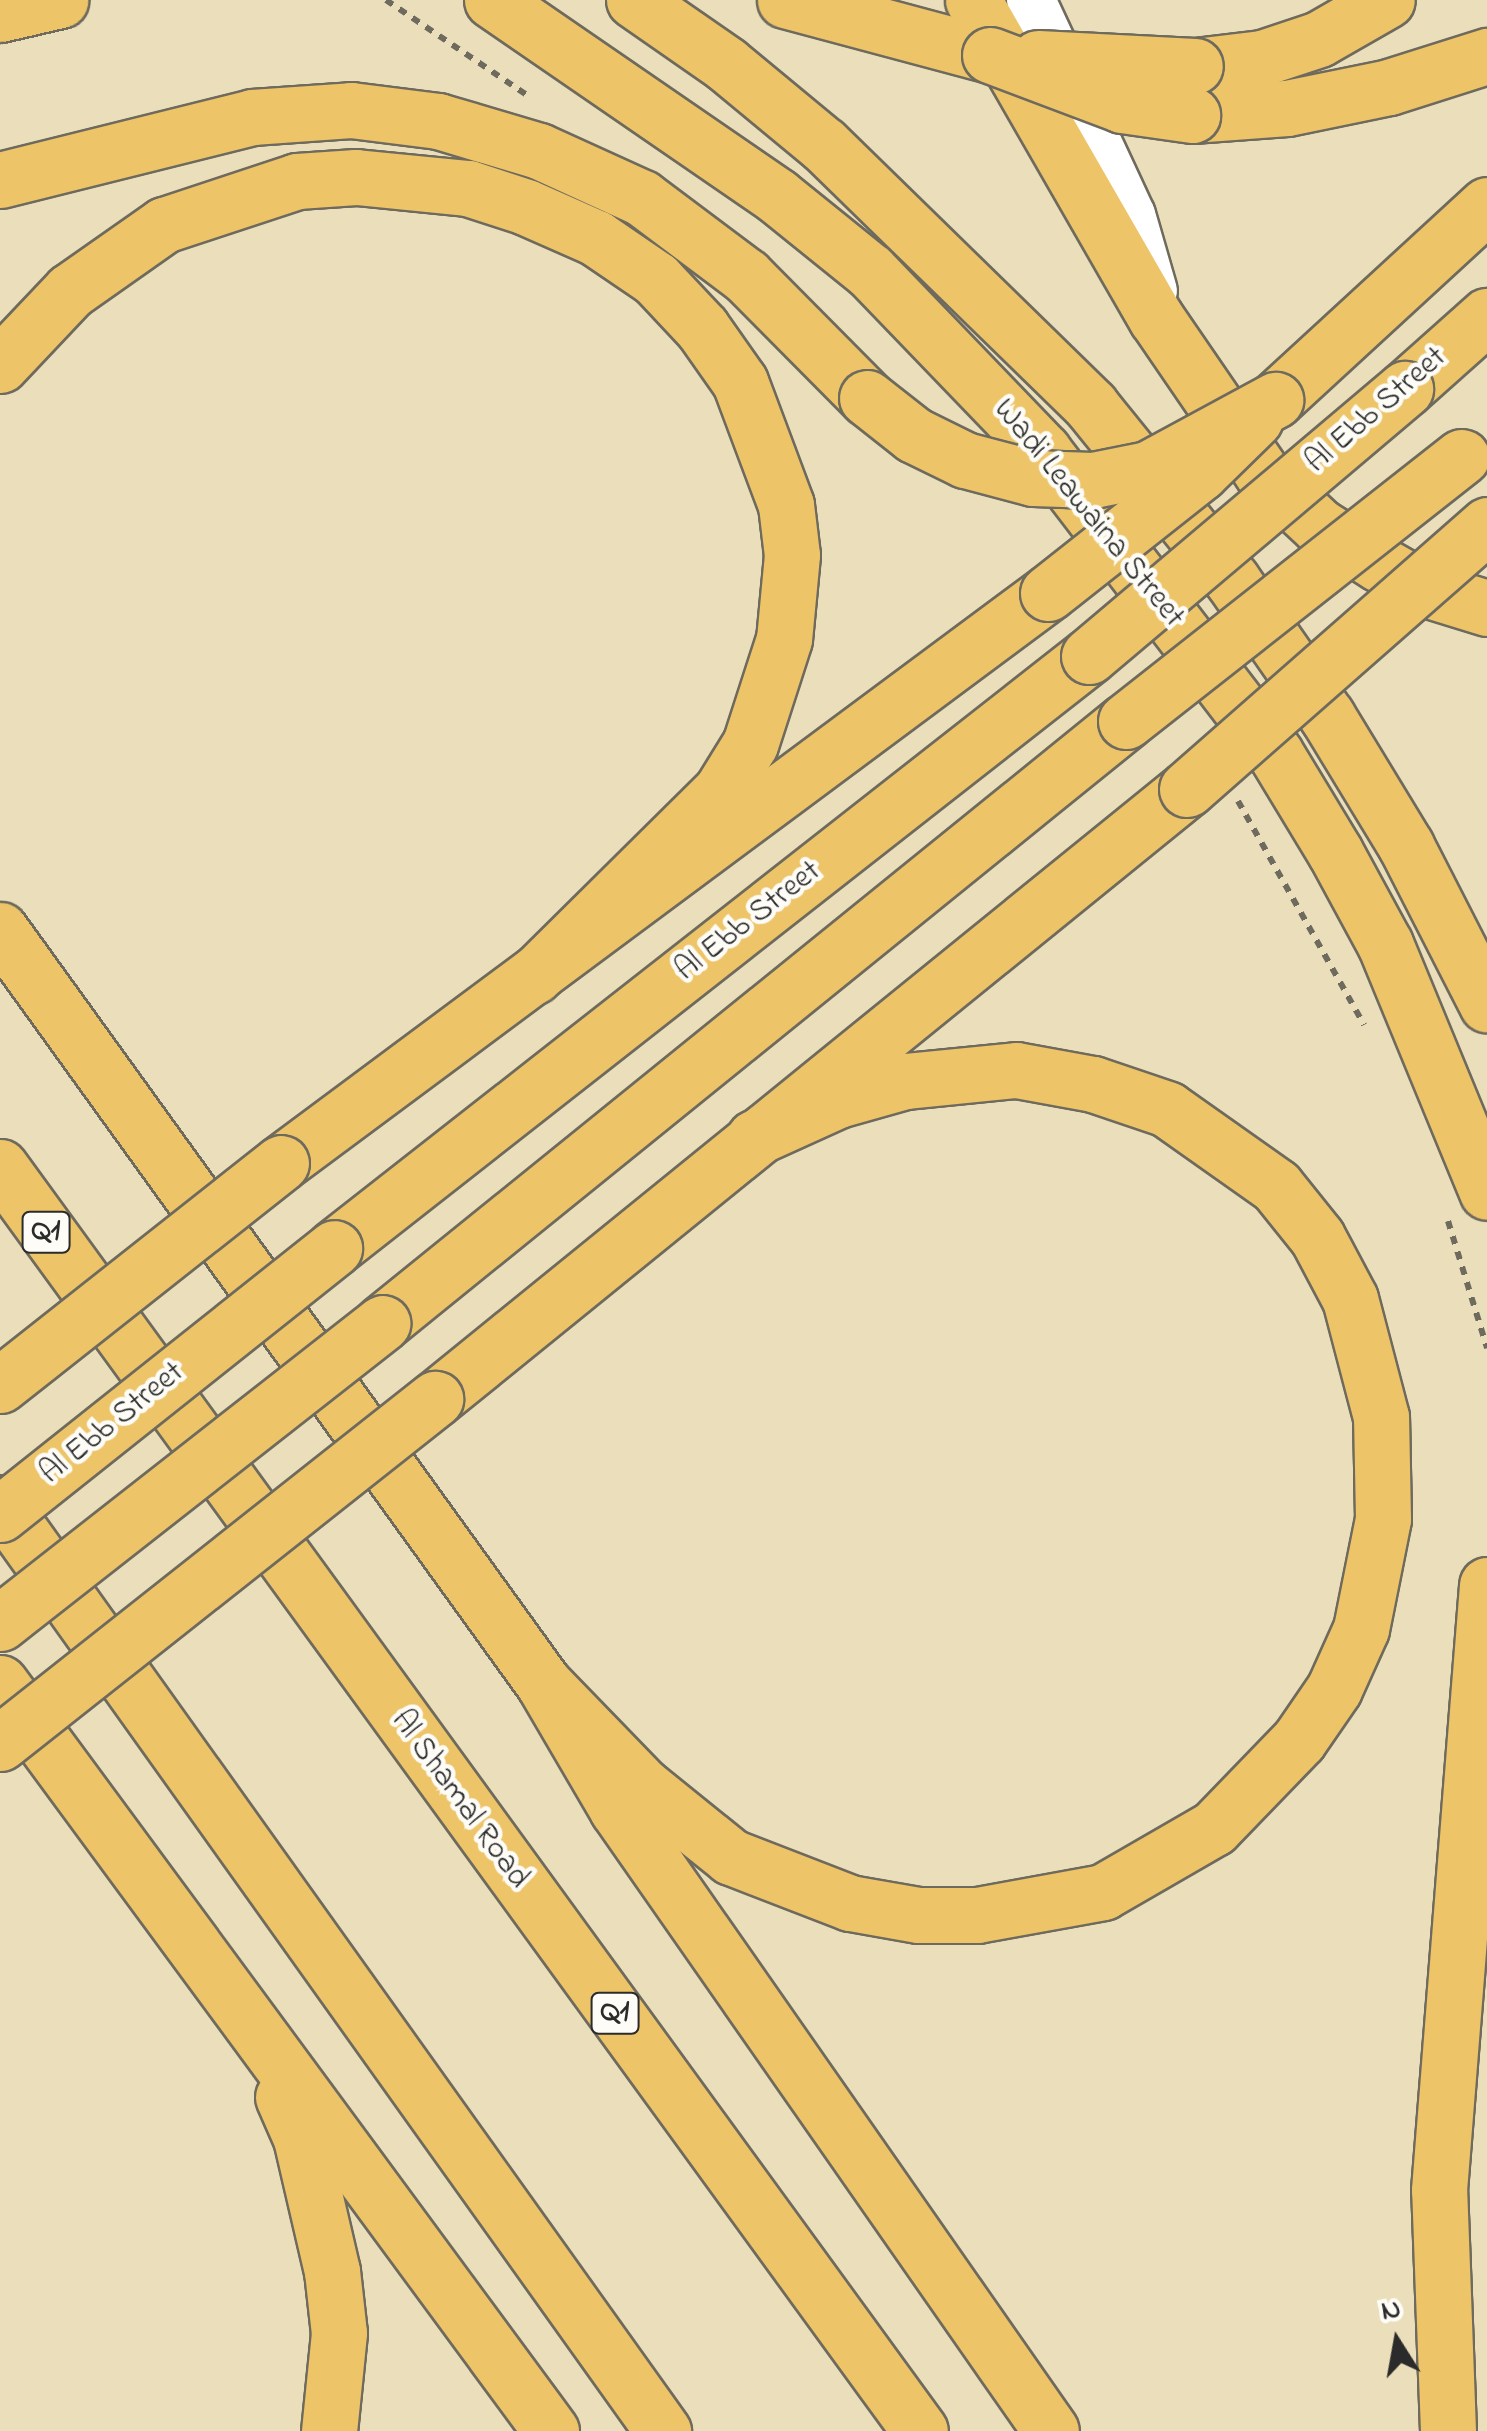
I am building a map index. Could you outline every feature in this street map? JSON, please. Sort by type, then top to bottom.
[{"type":"main road","points":[[0,14],[60,0]]},
{"type":"main road","name":"Wadi Leawaina Street","points":[[492,0],[793,208],[870,271],[1043,450],[1275,754],[1336,852],[1385,944],[1487,1192]]},
{"type":"main road","name":"Wadi Leawaina Street","points":[[634,0],[824,145],[1091,406],[1232,580],[1327,716],[1406,846],[1487,1004]]},
{"type":"main road","points":[[785,0],[990,56],[1122,105],[1193,90],[1262,58],[1319,39],[1387,0]]},
{"type":"main road","points":[[973,0],[1156,318],[1262,473],[1319,526],[1422,588],[1487,608]]},
{"type":"main road","points":[[1193,90],[1288,108],[1389,88],[1487,56]]},
{"type":"main road","points":[[0,180],[252,117],[351,110],[438,121],[539,151],[642,198],[746,276],[867,398],[914,435],[965,460],[1033,478],[1093,480],[1176,457],[1275,400]]},
{"type":"main road","points":[[0,366],[70,291],[164,225],[298,181],[356,176],[468,188],[526,206],[596,238],[656,279],[702,328],[740,382],[786,505],[792,555],[784,640],[750,744],[721,791],[534,976]]},
{"type":"main road","points":[[0,1385],[281,1163],[1048,594],[1200,473],[1487,205]]},
{"type":"main road","name":"Al Ebb Street","points":[[0,1514],[1088,656],[1487,316]]},
{"type":"main road","points":[[0,1623],[382,1323],[1474,446]]},
{"type":"main road","points":[[0,1743],[435,1399],[1187,789],[1487,526]]},
{"type":"main road","points":[[0,891],[72,1029]]},
{"type":"main road","points":[[0,930],[544,1684],[617,1810],[1051,2431]]},
{"type":"main road","points":[[544,1684],[643,1786],[730,1857],[850,1903],[919,1916],[977,1915],[1103,1892],[1214,1828],[1300,1740],[1334,1689],[1361,1630],[1376,1569],[1385,1463],[1369,1356],[1350,1299],[1317,1238],[1251,1165],[1167,1109],[1093,1084],[1016,1070],[905,1081],[838,1100],[754,1138]]},
{"type":"main road","name":"Al Shamal Road","points":[[0,1167],[920,2431]]},
{"type":"main road","points":[[0,1503],[663,2431]]},
{"type":"main road","points":[[1448,2431],[1439,2190],[1487,1585]]},
{"type":"main road","points":[[0,1683],[255,2035],[551,2431]]},
{"type":"main road","points":[[255,2035],[301,2138],[332,2270],[339,2334],[329,2431]]},
{"type":"lane","points":[[1030,0],[1131,215],[1151,274],[1156,318]]}]
